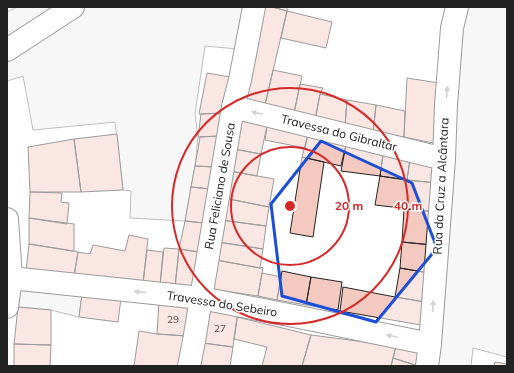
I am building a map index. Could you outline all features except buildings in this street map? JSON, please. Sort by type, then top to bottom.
[{"type":"street","points":[[7,50],[73,7]]},
{"type":"street","name":"Rua Feliciano de Sousa","points":[[189,366],[233,107],[240,80],[254,7]]},
{"type":"street","name":"Rua da Cruz a Alcântara","points":[[427,366],[444,159],[446,105],[452,28],[457,7]]},
{"type":"street","name":"Travessa do Gibraltar","points":[[233,107],[444,159]]},
{"type":"street","points":[[7,219],[11,278],[7,307]]},
{"type":"street","name":"Travessa do Sebeiro","points":[[11,278],[201,298],[430,344]]},
{"type":"highlighted area","points":[[321,141],[412,183],[437,248],[376,322],[282,296],[271,204]]},
{"type":"shaded area","points":[[17,7],[247,7],[238,49],[205,46],[195,114],[198,137],[195,166],[185,221],[130,218],[131,191],[123,190],[115,122],[33,130],[23,76],[7,81],[7,12]]},
{"type":"shaded area","points":[[464,7],[507,7],[507,357],[473,348],[471,366],[436,366]]},
{"type":"shaded area","points":[[19,290],[82,294],[79,317],[51,310],[18,307]]}]
